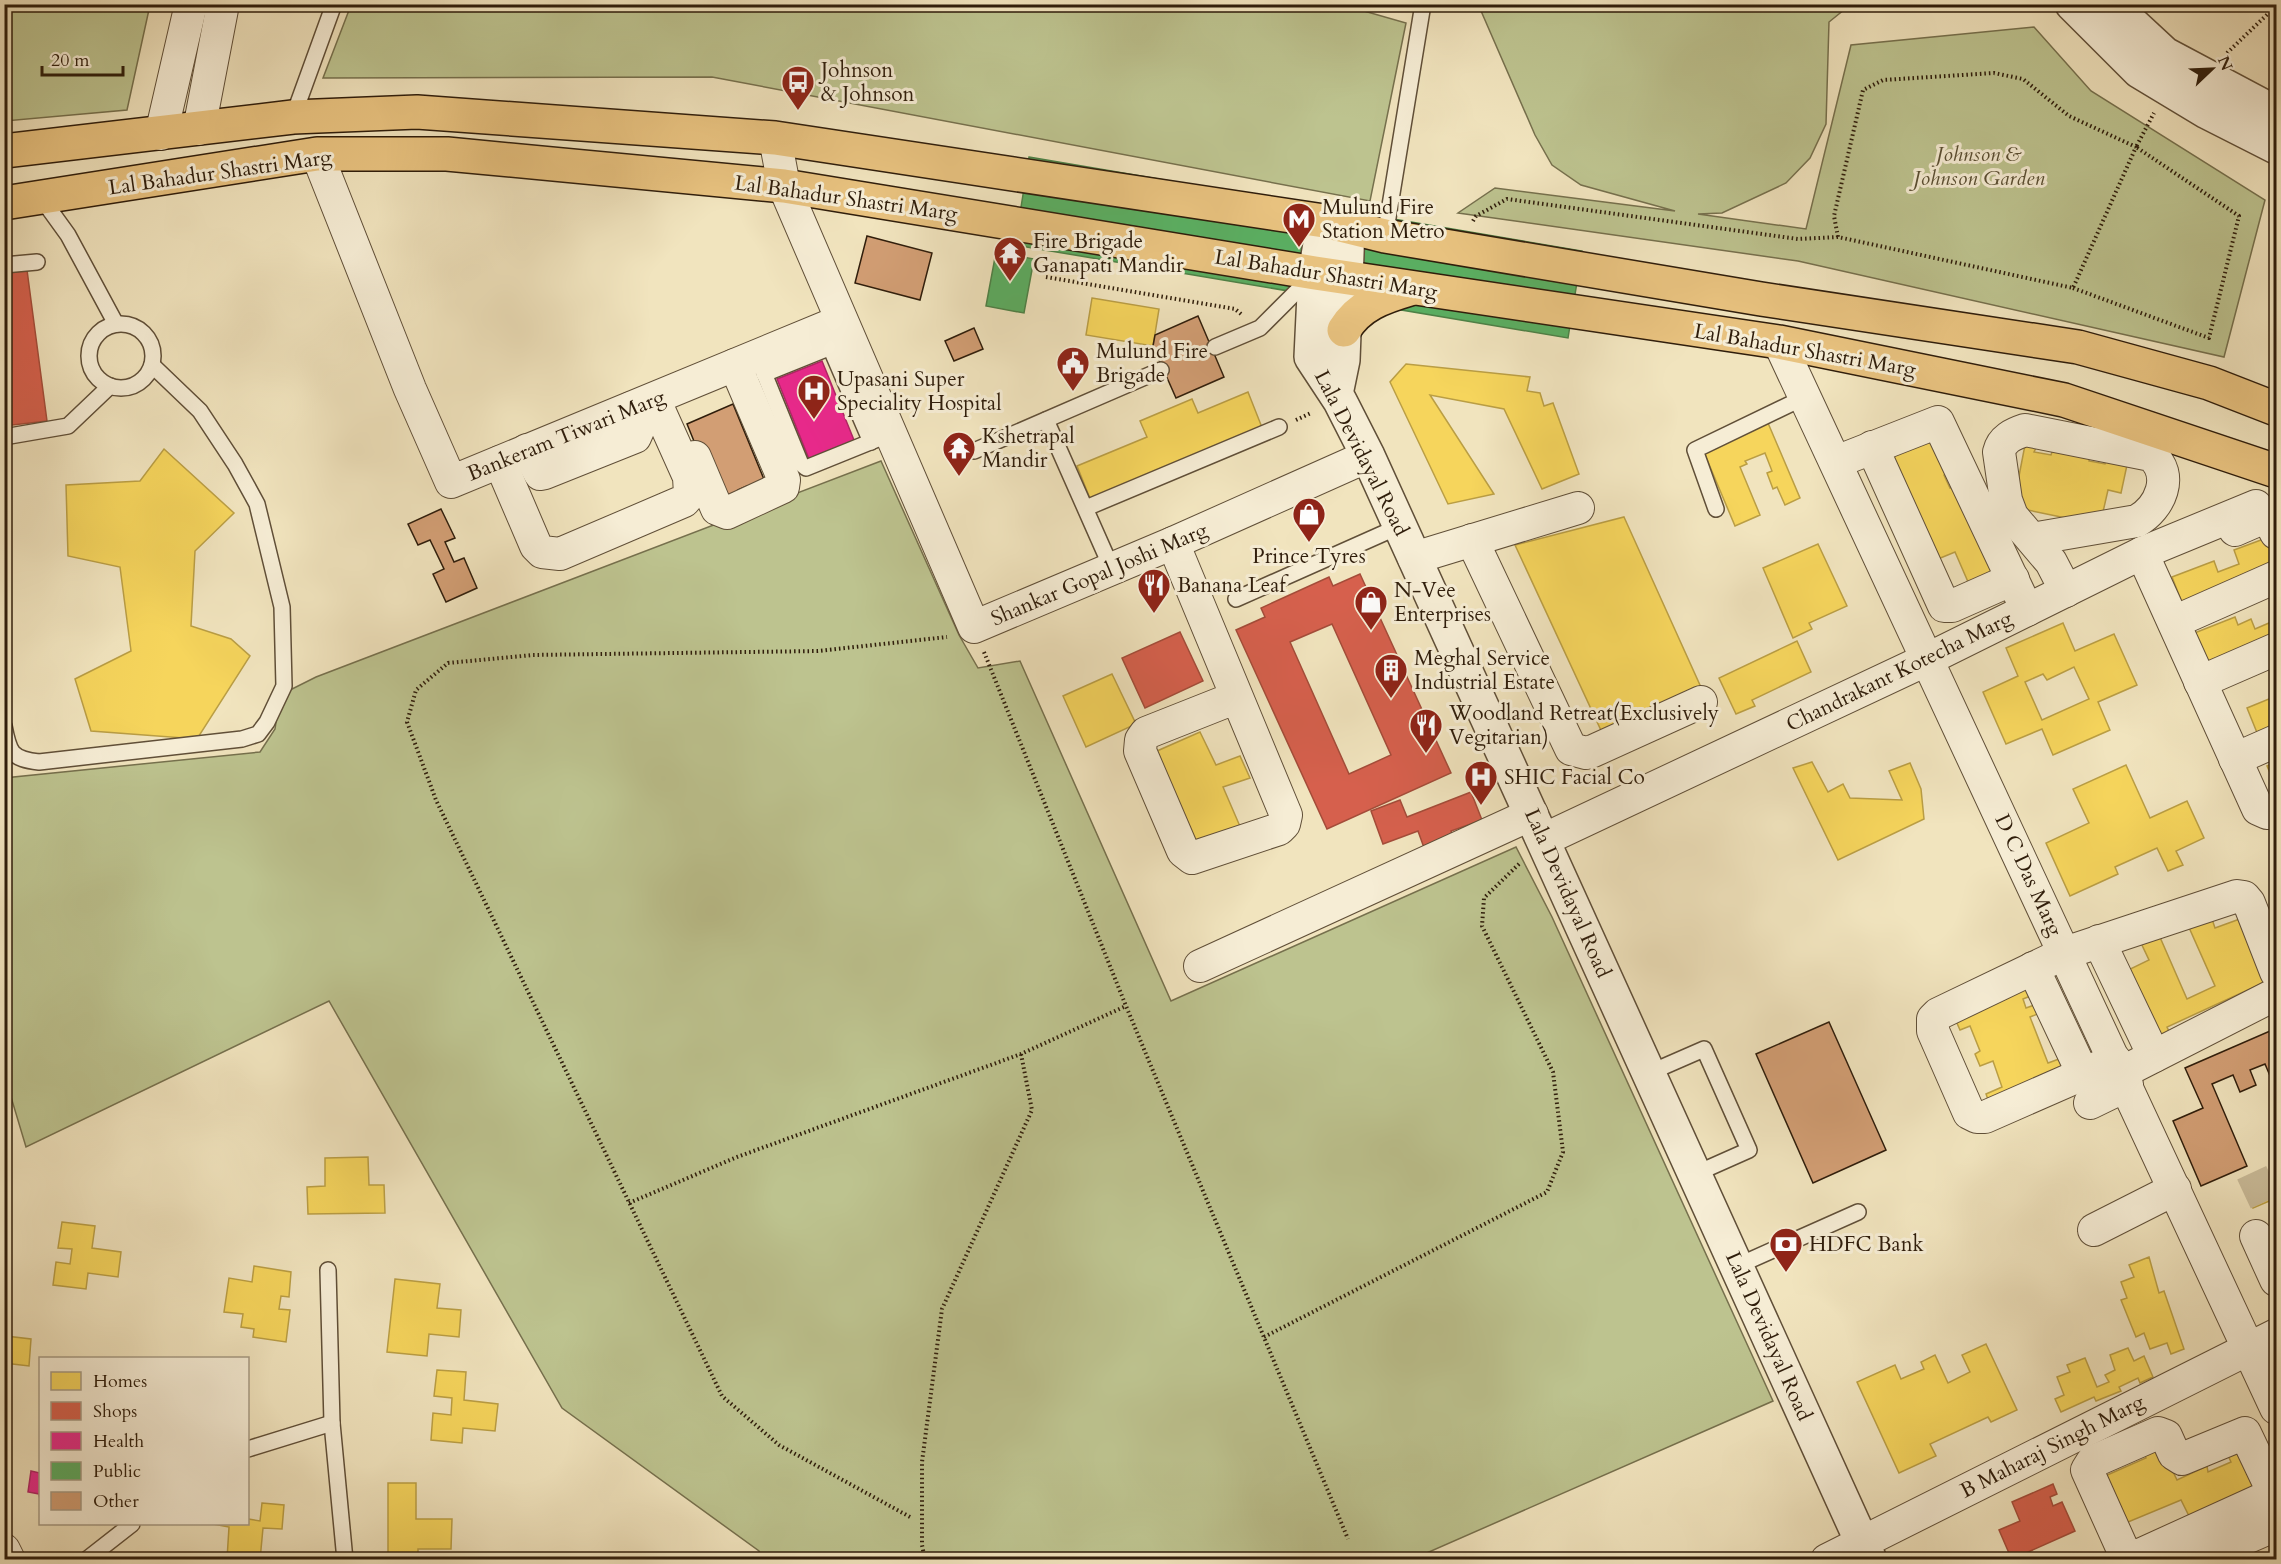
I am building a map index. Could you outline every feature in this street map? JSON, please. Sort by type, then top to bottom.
[{"type":"main road","name":"Lal Bahadur Shastri Marg","points":[[4,151],[293,117],[417,112],[775,138],[1336,224],[1385,236],[1761,299],[2078,347],[2209,383],[2277,409]]},
{"type":"main road","name":"Lal Bahadur Shastri Marg","points":[[4,203],[42,199],[316,154],[447,154],[784,186],[1315,273],[1779,342],[2064,400],[2277,471]]},
{"type":"main road","points":[[1344,330],[1352,318],[1365,307],[1386,296],[1415,288]]},
{"type":"street","points":[[160,134],[190,4]]},
{"type":"street","points":[[199,129],[223,4]]},
{"type":"street","points":[[2072,4],[2139,71],[2166,87],[2204,87],[2277,113]]},
{"type":"street","points":[[2111,4],[2165,54],[2277,147]]},
{"type":"street","name":"Shankar Gopal Joshi Marg","points":[[775,138],[784,186],[836,338],[881,438],[974,627],[1173,543],[1368,456]]},
{"type":"street","name":"Bankeram Tiwari Marg","points":[[316,154],[410,389],[451,482],[515,461],[748,367],[836,338]]},
{"type":"street","points":[[1336,224],[1347,278],[1343,360],[1336,394]]},
{"type":"street","name":"Lala Devidayal Road","points":[[1336,224],[1315,273],[1311,357],[1336,394],[1368,456],[1866,1551]]},
{"type":"street","name":"D C Das Marg","points":[[1779,342],[2277,1408]]},
{"type":"street","points":[[652,404],[717,508],[727,513],[781,490],[784,484],[748,367]]},
{"type":"street","points":[[515,461],[536,546],[542,552],[560,554],[684,501],[690,494],[689,477],[652,404]]},
{"type":"street","points":[[1836,462],[1934,421],[1942,426],[2027,610]]},
{"type":"street","points":[[2032,539],[2137,521],[2146,516],[2157,503],[2164,483],[2163,471],[2158,461],[2151,455],[2025,430],[2009,436],[2000,444],[1999,452],[2006,500],[2012,516],[2056,570],[2066,591]]},
{"type":"street","points":[[1872,447],[1944,606],[1952,606],[2013,579]]},
{"type":"street","name":"Chandrakant Kotecha Marg","points":[[1200,966],[1537,827],[1928,659],[2066,591],[2146,561],[2256,506]]},
{"type":"street","points":[[1414,558],[1578,508]]},
{"type":"street","points":[[2277,533],[2268,518],[2262,518],[2146,561],[2258,809],[2267,813],[2277,810]]},
{"type":"street","points":[[1472,540],[1571,749],[1586,753],[1593,751],[1701,702]]},
{"type":"street","points":[[1173,543],[1237,697],[1286,815],[1284,824],[1279,829],[1192,858],[1183,851],[1140,751],[1141,740],[1146,733],[1237,697]]},
{"type":"street","points":[[2174,622],[2277,577]]},
{"type":"street","points":[[2203,688],[2277,649]]},
{"type":"street","points":[[2203,688],[2277,665]]},
{"type":"street","points":[[2235,759],[2277,741]]},
{"type":"street","points":[[2277,972],[2249,903],[2244,897],[2237,896],[2065,953],[1938,1014],[1933,1019],[1933,1031],[1970,1113],[1977,1117],[1985,1117],[2086,1088],[2277,994]]},
{"type":"street","points":[[2099,941],[2154,1056]]},
{"type":"street","points":[[2033,968],[2086,1088]]},
{"type":"street","points":[[2094,1230],[2175,1189]]},
{"type":"street","points":[[2256,1236],[2277,1280]]},
{"type":"street","name":"B Maharaj Singh Marg","points":[[1827,1560],[1866,1551],[2248,1347],[2277,1335]]},
{"type":"street","points":[[2158,1433],[2166,1436],[2174,1454],[2182,1459],[2245,1433],[2276,1504],[2133,1558],[2123,1550],[2086,1470],[2092,1462],[2158,1433]]},
{"type":"street","points":[[2195,1560],[2276,1504]]},
{"type":"street","points":[[4,1550],[9,1560]]},
{"type":"lane","points":[[293,117],[334,4]]},
{"type":"lane","points":[[1385,236],[1423,4]]},
{"type":"lane","points":[[42,199],[68,235],[116,324]]},
{"type":"lane","points":[[4,265],[37,262]]},
{"type":"lane","points":[[1215,347],[1260,328],[1315,273]]},
{"type":"lane","points":[[116,324],[127,324],[145,334],[151,344],[152,365],[140,382],[120,388],[110,386],[94,373],[90,353],[98,334],[116,324]]},
{"type":"lane","points":[[4,726],[9,749],[21,760],[39,762],[242,739],[258,734],[267,722],[284,686],[282,607],[257,504],[235,464],[200,411],[152,365]]},
{"type":"lane","points":[[748,367],[801,464],[806,468],[812,468],[881,438]]},
{"type":"lane","points":[[974,451],[1161,370]]},
{"type":"lane","points":[[4,437],[68,426],[110,386]]},
{"type":"lane","points":[[1716,509],[1695,450],[1805,397]]},
{"type":"lane","points":[[1046,420],[1112,569]]},
{"type":"lane","points":[[1086,508],[1279,427]]},
{"type":"lane","points":[[1236,599],[1400,526]]},
{"type":"lane","points":[[1650,1073],[1704,1049],[1749,1150],[1695,1174]]},
{"type":"lane","points":[[1737,1266],[1858,1212]]},
{"type":"lane","points":[[328,1270],[332,1423],[345,1560]]},
{"type":"lane","points":[[249,1449],[332,1423]]},
{"type":"lane","points":[[86,1560],[131,1525]]},
{"type":"path","points":[[2204,87],[2277,6]]},
{"type":"path","points":[[1456,248],[1476,216],[1507,199],[1798,239],[1838,237],[2073,288],[2210,338],[2239,216],[2136,147],[2069,116],[2023,79],[1994,73],[1883,80],[1863,90],[1834,216],[1838,237]]},
{"type":"path","points":[[2073,288],[2136,147],[2166,87]]},
{"type":"path","points":[[1046,276],[1235,309],[1260,328]]},
{"type":"path","points":[[910,1517],[779,1445],[722,1396],[436,800],[407,722],[416,690],[448,663],[533,655],[818,651],[958,635],[974,627],[1126,1006],[1348,1539]]},
{"type":"path","points":[[1264,1337],[1547,1192],[1563,1152],[1553,1072],[1482,926],[1484,898],[1537,827]]},
{"type":"path","points":[[629,1203],[737,1157],[1021,1054],[1126,1006]]},
{"type":"path","points":[[925,1560],[922,1545],[922,1462],[942,1309],[1032,1110],[1021,1054]]},
{"type":"green space","points":[[5,4],[150,5],[127,110],[5,121]]},
{"type":"green space","name":"Johnson & Johnson Garden","points":[[1478,4],[1850,5],[1829,22],[1826,124],[1810,158],[1786,183],[1722,213],[1698,214],[1806,229],[1851,45],[2034,27],[2091,91],[2265,200],[2224,357],[1798,261],[1458,213],[1495,188],[1675,211],[1581,185],[1552,165],[1535,135]]},
{"type":"green space","points":[[351,5],[1343,5],[1406,23],[1370,201],[712,77],[323,78]]},
{"type":"green space","points":[[881,461],[959,635],[978,668],[1020,661],[1171,1001],[1516,847],[1552,917],[1773,1401],[1413,1559],[762,1559],[759,1551],[562,1408],[329,1001],[26,1147],[5,1077],[4,778],[260,752],[275,729],[280,695],[316,677]]},
{"type":"building: Homes","points":[[1092,298],[1159,309],[1153,346],[1086,335]]},
{"type":"building: Homes","points":[[1406,364],[1530,377],[1527,391],[1540,393],[1544,406],[1553,403],[1579,474],[1542,489],[1504,409],[1430,395],[1494,494],[1448,504],[1390,382]]},
{"type":"building: Homes","points":[[1248,392],[1263,430],[1091,501],[1077,466],[1147,437],[1140,421],[1192,399],[1198,413]]},
{"type":"building: Homes","points":[[1768,423],[1800,498],[1785,505],[1777,487],[1773,489],[1767,473],[1772,471],[1765,453],[1745,461],[1747,464],[1740,467],[1760,515],[1735,526],[1703,450]]},
{"type":"building: Homes","points":[[1934,429],[1952,471],[1944,475],[1950,488],[1958,485],[2002,578],[1972,591],[1955,552],[1938,559],[1880,452]]},
{"type":"building: Homes","points":[[2025,445],[2036,448],[2034,452],[2051,455],[2053,449],[2090,457],[2089,461],[2105,464],[2106,460],[2127,465],[2121,493],[2108,490],[2100,525],[2013,507]]},
{"type":"building: Homes","points":[[164,449],[234,513],[195,551],[191,626],[231,639],[250,656],[197,739],[91,731],[75,679],[131,651],[120,567],[68,556],[66,485],[140,481]]},
{"type":"building: Homes","points":[[1624,517],[1704,694],[1605,739],[1515,545]]},
{"type":"building: Homes","points":[[2269,537],[2276,558],[2276,569],[2183,605],[2172,577],[2214,561],[2218,572],[2239,564],[2234,550]]},
{"type":"building: Homes","points":[[1818,544],[1847,606],[1809,623],[1812,629],[1793,638],[1763,568]]},
{"type":"building: Homes","points":[[2235,617],[2238,625],[2251,619],[2255,629],[2276,620],[2276,638],[2205,667],[2192,634]]},
{"type":"building: Homes","points":[[2063,623],[2075,651],[2114,634],[2137,685],[2098,702],[2110,730],[2053,755],[2042,729],[2006,744],[1983,692],[2018,676],[2006,648]],"holes":[[[2074,667],[2089,699],[2042,720],[2025,682],[2043,674],[2047,680]]]},
{"type":"building: Homes","points":[[1797,641],[1811,672],[1752,700],[1755,706],[1736,714],[1719,678]]},
{"type":"building: Homes","points":[[1112,674],[1136,724],[1086,747],[1063,696]]},
{"type":"building: Homes","points":[[2276,696],[2276,733],[2260,740],[2247,708]]},
{"type":"building: Homes","points":[[1200,732],[1216,765],[1240,756],[1250,778],[1223,787],[1242,831],[1197,848],[1157,751]]},
{"type":"building: Homes","points":[[1812,762],[1828,792],[1843,784],[1850,798],[1902,800],[1889,771],[1910,763],[1921,789],[1924,819],[1838,860],[1793,768]]},
{"type":"building: Homes","points":[[2276,762],[2276,787],[2267,766]]},
{"type":"building: Homes","points":[[2126,765],[2150,818],[2187,801],[2204,838],[2176,851],[2183,865],[2168,871],[2157,848],[2115,867],[2118,874],[2070,896],[2046,843],[2089,823],[2073,789]]},
{"type":"building: Homes","points":[[2248,916],[2274,978],[2167,1027],[2171,1036],[2153,1041],[2122,973],[2149,960],[2141,943],[2159,935],[2187,999],[2215,986],[2187,923],[2212,919],[2215,928]]},
{"type":"building: Homes","points":[[2027,980],[2033,995],[2023,999],[2026,1008],[2037,1004],[2040,1013],[2030,1017],[2048,1063],[2059,1059],[2067,1079],[1991,1108],[1986,1094],[2002,1087],[1993,1061],[1980,1066],[1975,1054],[1980,1051],[1970,1026],[1960,1030],[1953,1014],[1976,1011],[2008,998],[2005,989]]},
{"type":"building: Homes","points":[[368,1157],[369,1185],[384,1185],[385,1213],[308,1214],[307,1187],[325,1186],[325,1158]]},
{"type":"building: Homes","points":[[2276,1175],[2276,1205],[2274,1199],[2253,1208],[2245,1188]]},
{"type":"building: Homes","points":[[62,1222],[95,1226],[92,1248],[121,1252],[118,1277],[88,1273],[86,1289],[53,1285],[56,1262],[70,1264],[72,1249],[58,1248]]},
{"type":"building: Homes","points":[[2149,1257],[2159,1293],[2164,1291],[2184,1349],[2171,1354],[2167,1343],[2150,1349],[2144,1333],[2136,1337],[2121,1300],[2127,1298],[2121,1282],[2134,1277],[2129,1265]]},
{"type":"building: Homes","points":[[254,1266],[291,1272],[289,1297],[281,1296],[279,1309],[290,1310],[286,1342],[253,1337],[254,1329],[241,1327],[243,1314],[224,1312],[229,1278],[252,1282]]},
{"type":"building: Homes","points":[[395,1279],[440,1284],[437,1308],[461,1310],[459,1337],[429,1334],[427,1356],[387,1352]]},
{"type":"building: Homes","points":[[4,1307],[9,1308],[6,1336],[31,1339],[29,1366],[4,1363]]},
{"type":"building: Homes","points":[[1986,1344],[2017,1410],[1991,1422],[1988,1417],[1930,1444],[1936,1456],[1899,1473],[1857,1382],[1895,1365],[1901,1379],[1924,1369],[1921,1362],[1935,1355],[1948,1383],[1970,1372],[1962,1355]]},
{"type":"building: Homes","points":[[2128,1348],[2134,1361],[2144,1356],[2153,1377],[2140,1383],[2138,1378],[2119,1387],[2121,1391],[2096,1401],[2094,1397],[2061,1412],[2055,1399],[2064,1395],[2057,1377],[2070,1372],[2067,1365],[2085,1358],[2097,1387],[2109,1382],[2105,1375],[2115,1370],[2110,1355]]},
{"type":"building: Homes","points":[[437,1370],[466,1372],[464,1400],[498,1404],[495,1431],[463,1428],[462,1443],[431,1440],[433,1413],[451,1415],[452,1398],[434,1396]]},
{"type":"building: Homes","points":[[2241,1436],[2267,1493],[2194,1526],[2181,1500],[2116,1527],[2096,1480],[2146,1458],[2140,1446],[2157,1438],[2177,1480],[2207,1466],[2208,1472],[2231,1462],[2223,1444]]},
{"type":"building: Homes","points":[[388,1483],[416,1483],[416,1519],[452,1519],[451,1549],[418,1549],[418,1560],[388,1560]]},
{"type":"building: Homes","points":[[262,1503],[284,1505],[282,1529],[263,1528],[260,1560],[227,1559],[229,1527],[218,1525],[249,1525],[249,1519],[260,1521]]},
{"type":"building: Shops","points":[[27,270],[47,421],[4,426],[4,273]]},
{"type":"building: Shops","name":"Meghal Service Industrial Estate","points":[[1360,574],[1451,773],[1327,829],[1236,630],[1265,617],[1261,608],[1329,577],[1333,586]],"holes":[[[1332,624],[1391,755],[1349,774],[1290,642]]]},
{"type":"building: Shops","points":[[1180,632],[1203,681],[1145,708],[1122,658]]},
{"type":"building: Shops","points":[[1471,792],[1482,820],[1451,831],[1456,846],[1427,856],[1418,831],[1383,844],[1371,811],[1400,800],[1407,817]]},
{"type":"building: Shops","points":[[2053,1484],[2057,1494],[2050,1497],[2053,1506],[2062,1502],[2075,1531],[2017,1557],[2018,1560],[2012,1560],[1999,1530],[2020,1521],[2012,1502]]},
{"type":"building: Health","points":[[822,361],[856,445],[811,464],[777,379]]},
{"type":"building: Health","points":[[31,1471],[39,1473],[39,1494],[28,1492]]},
{"type":"building: Public","name":"Mulund Fire Station Metro","points":[[1029,157],[1582,251],[1568,338],[1015,245]]},
{"type":"building: Public","name":"Fire Brigade Ganapati Mandir","points":[[996,252],[1034,259],[1024,313],[986,306]]},
{"type":"building: Other","points":[[867,236],[932,253],[920,300],[855,283]]},
{"type":"building: Other","points":[[1198,316],[1224,377],[1176,398],[1153,346],[1155,335]]},
{"type":"building: Other","points":[[974,328],[983,349],[954,361],[945,341]]},
{"type":"building: Other","points":[[733,404],[768,489],[751,495],[747,486],[738,490],[743,501],[722,510],[687,424]]},
{"type":"building: Other","points":[[441,509],[455,538],[445,542],[454,562],[464,558],[477,588],[446,602],[433,574],[444,569],[430,540],[418,545],[408,524]]},
{"type":"building: Other","points":[[1829,1022],[1886,1150],[1813,1183],[1756,1054]]},
{"type":"building: Other","points":[[2270,1031],[2276,1047],[2276,1090],[2265,1064],[2250,1070],[2256,1085],[2240,1092],[2233,1075],[2212,1084],[2247,1166],[2201,1186],[2173,1121],[2203,1108],[2185,1068]]},
{"type":"tunnel","points":[[2244,1194],[2276,1179]]},
{"type":"place","name":"Johnson & Johnson","points":[[798,111]]},
{"type":"place","name":"Mulund Fire Station Metro","points":[[1299,248]]},
{"type":"place","name":"Fire Brigade Ganapati Mandir","points":[[1010,282]]},
{"type":"place","name":"Mulund Fire Brigade","points":[[1073,392]]},
{"type":"place","name":"Upasani Super Speciality Hospital","points":[[814,420]]},
{"type":"place","name":"Kshetrapal Mandir","points":[[959,477]]},
{"type":"place","name":"Prince Tyres","points":[[1309,543]]},
{"type":"place","name":"Banana Leaf","points":[[1154,614]]},
{"type":"place","name":"N-Vee Enterprises","points":[[1371,631]]},
{"type":"place","name":"Meghal Service Industrial Estate","points":[[1391,699]]},
{"type":"place","name":"Woodland Retreat(Exclusively Vegitarian)","points":[[1426,754]]},
{"type":"place","name":"SHIC Facial Co","points":[[1481,806]]},
{"type":"place","name":"HDFC Bank","points":[[1786,1273]]}]
